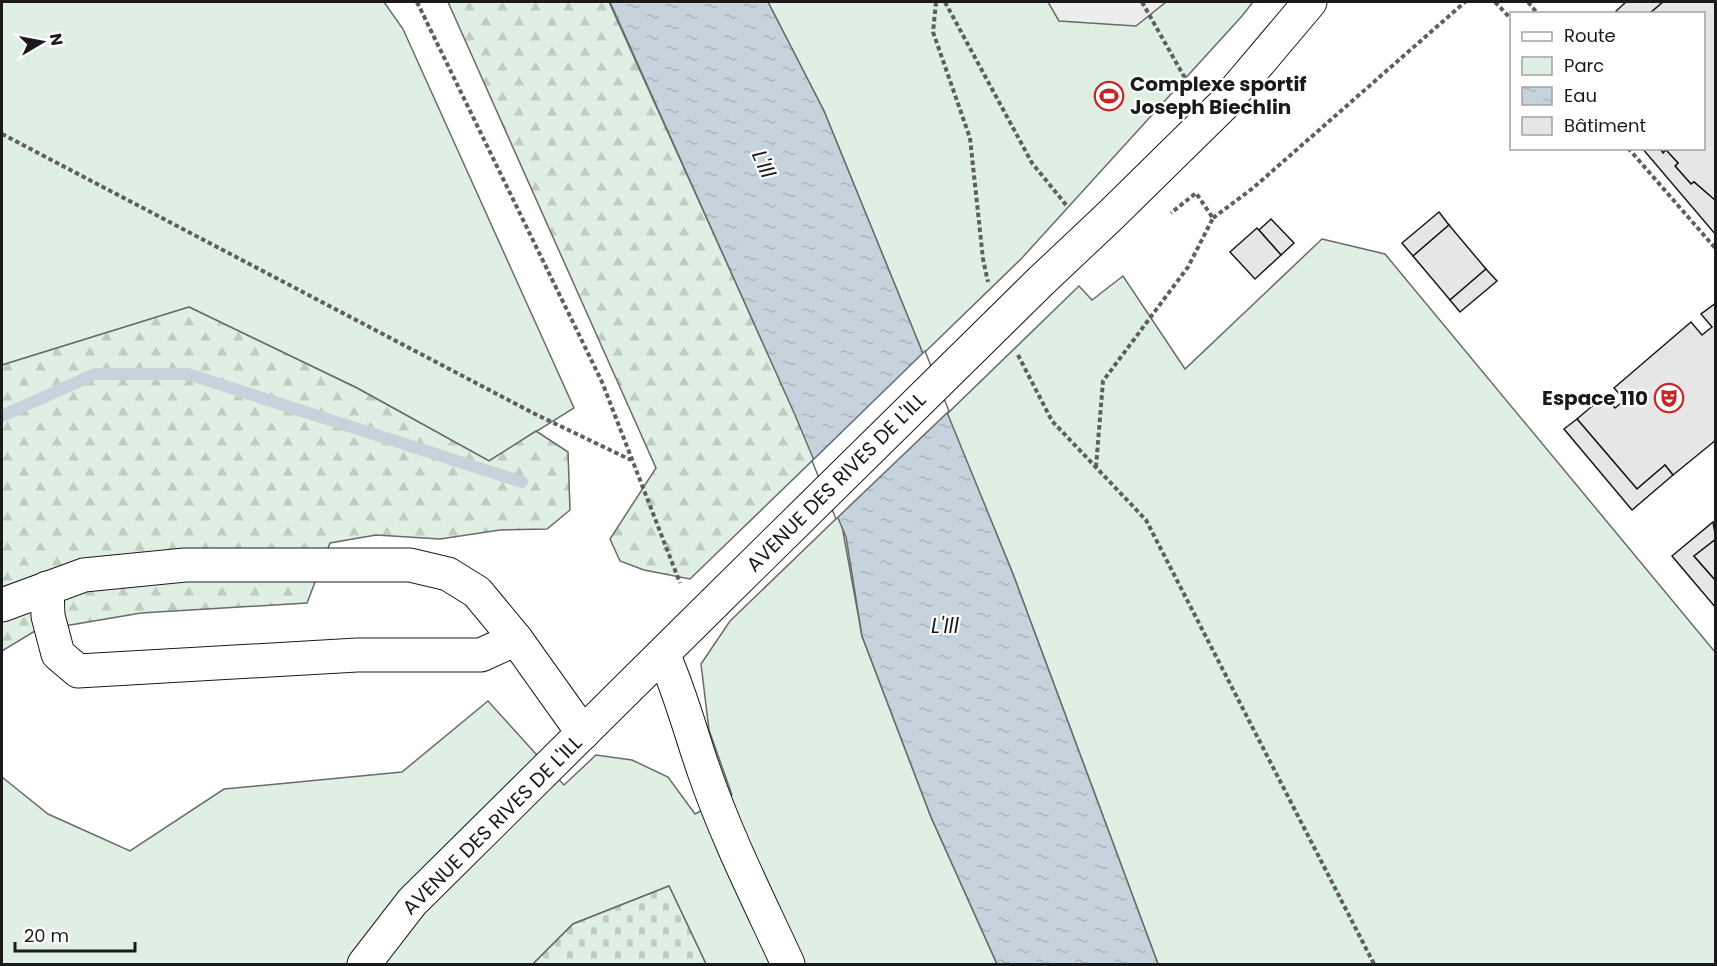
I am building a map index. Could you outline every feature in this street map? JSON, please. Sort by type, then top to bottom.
[{"type":"street","name":"AVENUE DES RIVES DE L'ILL","points":[[364,964],[412,902],[1041,280],[1209,119],[1310,2]]},
{"type":"street","points":[[2,605],[84,575],[185,565],[410,565],[448,574],[477,592],[516,639],[583,733]]},
{"type":"street","points":[[47,588],[48,616],[58,654],[78,671],[357,655],[481,655],[516,639]]},
{"type":"street","points":[[663,654],[682,695],[704,771],[724,823],[788,964]]},
{"type":"path","points":[[417,2],[602,382],[684,594],[706,610]]},
{"type":"path","points":[[936,2],[933,32],[970,138],[983,259],[990,289]]},
{"type":"path","points":[[945,2],[1032,163],[1091,234]]},
{"type":"path","points":[[1142,2],[1209,119]]},
{"type":"path","points":[[1096,468],[1103,381],[1188,267],[1213,218],[1253,188],[1465,2]]},
{"type":"path","points":[[1495,2],[1510,18]]},
{"type":"path","points":[[2,134],[535,414],[631,460]]},
{"type":"path","points":[[1630,150],[1716,249]]},
{"type":"path","points":[[1164,219],[1196,193],[1213,218]]},
{"type":"path","points":[[1015,350],[1052,421],[1146,520],[1374,964]]},
{"type":"green space","points":[[2,2],[384,2],[403,29],[574,408],[489,461],[357,388],[189,307],[2,365]]},
{"type":"green space","points":[[448,2],[609,2],[815,458],[690,579],[644,570],[620,561],[610,539],[656,468]]},
{"type":"green space","points":[[768,2],[1253,2],[1021,259],[923,354],[824,111]]},
{"type":"green space","points":[[1322,239],[1385,254],[1715,652],[1715,964],[1158,964],[1013,574],[947,414],[1079,286],[1092,300],[1123,276],[1185,369]]},
{"type":"green space","points":[[189,307],[357,388],[489,461],[536,431],[568,452],[570,510],[547,529],[500,530],[440,539],[376,535],[330,543],[307,603],[141,613],[35,631],[2,651],[2,365]]},
{"type":"green space","points":[[840,515],[862,636],[931,817],[997,964],[706,964],[669,886],[573,924],[533,964],[2,964],[2,777],[48,814],[130,851],[224,789],[402,772],[488,701],[564,785],[596,755],[632,760],[668,777],[695,814],[732,795],[709,730],[701,664],[730,621]]},
{"type":"green space","points":[[669,886],[706,964],[533,964],[573,924]]},
{"type":"shaded area","points":[[1048,2],[1166,2],[1136,26],[1059,21]]},
{"type":"water","name":"L'Ill","points":[[610,2],[768,2],[824,111],[1013,574],[1158,964],[997,964],[931,817],[862,636],[846,537],[795,415]]},
{"type":"pier","points":[[925,351],[949,411],[836,519],[812,461]]},
{"type":"building","points":[[1626,2],[1663,2],[1651,12],[1616,11]]},
{"type":"building","points":[[1663,2],[1716,2],[1716,201],[1694,182],[1691,184],[1675,166],[1678,163],[1666,150],[1705,150],[1705,12],[1651,12]]},
{"type":"building","points":[[1644,150],[1661,150],[1663,153],[1666,150],[1678,163],[1675,166],[1691,184],[1694,182],[1716,201],[1716,235]]},
{"type":"building","points":[[1439,212],[1449,225],[1413,256],[1402,243]]},
{"type":"building","points":[[1271,219],[1294,243],[1281,255],[1259,230]]},
{"type":"building","points":[[1449,225],[1486,269],[1450,300],[1413,256]]},
{"type":"building","points":[[1257,228],[1281,255],[1255,279],[1230,252]]},
{"type":"building","points":[[1486,269],[1497,281],[1460,312],[1450,300]]},
{"type":"building","name":"Espace 110","points":[[1716,303],[1716,440],[1673,475],[1665,465],[1637,489],[1577,419],[1605,395],[1615,408],[1625,400],[1614,388],[1691,322],[1702,335],[1712,327],[1701,314]]},
{"type":"building","points":[[1577,419],[1637,489],[1665,465],[1673,475],[1632,510],[1564,429]]},
{"type":"building","points":[[1713,522],[1716,539],[1694,556],[1716,581],[1716,608],[1672,556]]},
{"type":"building","points":[[1716,539],[1716,581],[1694,556]]},
{"type":"waterway","points":[[2,416],[95,374],[188,374],[522,482]]},
{"type":"place","name":"Complexe sportif Joseph Biechlin","points":[[1109,96]]},
{"type":"place","name":"Espace 110","points":[[1669,398]]}]
